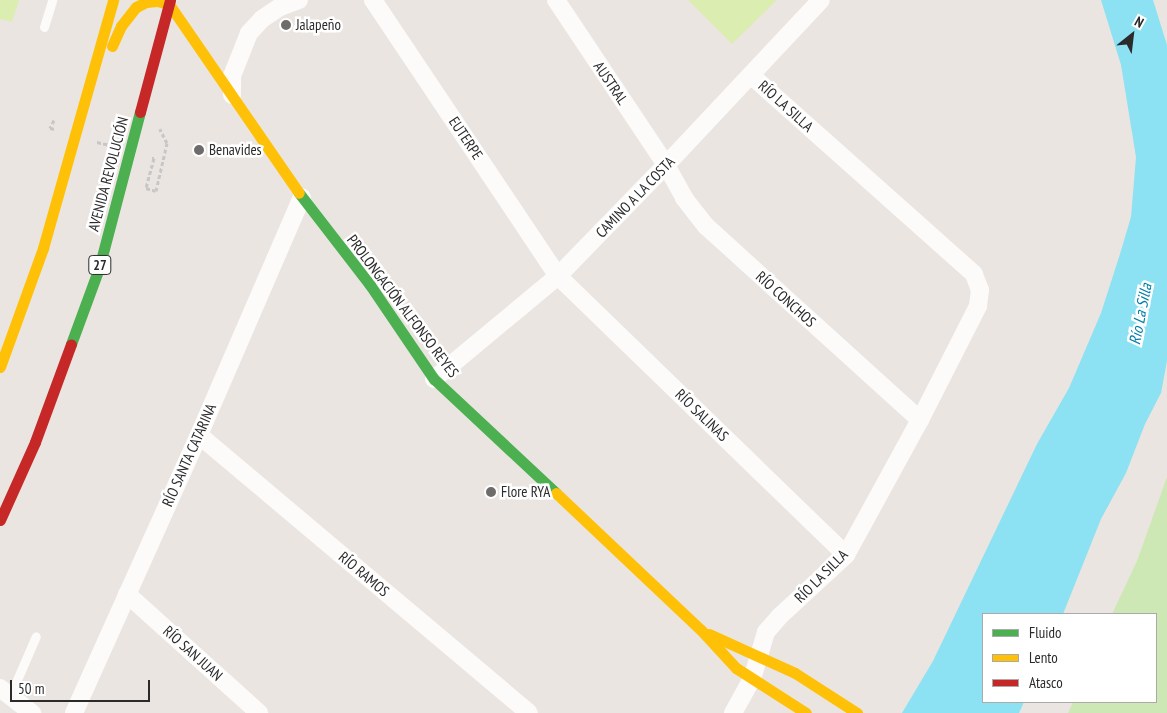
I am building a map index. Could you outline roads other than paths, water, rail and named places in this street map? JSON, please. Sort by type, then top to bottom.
[{"type":"street","points":[[0,367],[43,248],[114,0]]},
{"type":"street","points":[[232,95],[232,76],[249,33],[278,4],[299,0]]},
{"type":"street","name":"EUTERPE","points":[[373,0],[558,276]]},
{"type":"street","name":"AUSTRAL","points":[[556,0],[666,165]]},
{"type":"street","name":"CAMINO A LA COSTA","points":[[434,378],[558,276],[666,165],[821,0]]},
{"type":"street","points":[[83,110],[129,14],[146,2],[169,1]]},
{"type":"street","name":"PROLONGACIÓN ALFONSO REYES","points":[[169,1],[302,197],[370,285],[434,378],[701,630],[736,668],[806,713]]},
{"type":"street","name":"AVENIDA REVOLUCIÓN","points":[[0,520],[38,434],[99,268],[169,1]]},
{"type":"street","name":"RÍO LA SILLA","points":[[734,713],[752,679],[766,632],[780,616],[846,555],[920,420],[978,306],[980,290],[974,274],[751,75]]},
{"type":"street","name":"RÍO CONCHOS","points":[[666,165],[684,198],[706,226],[920,420]]},
{"type":"street","name":"RÍO SANTA CATARINA","points":[[74,713],[199,435],[302,197]]},
{"type":"street","name":"RÍO SALINAS","points":[[558,276],[846,555]]},
{"type":"street","name":"RÍO RAMOS","points":[[199,435],[529,713]]},
{"type":"street","name":"RÍO SAN JUAN","points":[[128,594],[259,713]]},
{"type":"street","name":"PROLONGACIÓN ALFONSO REYES","points":[[701,630],[759,655],[795,674],[857,713]]},
{"type":"street","points":[[5,692],[32,713]]},
{"type":"lane","points":[[44,27],[52,0]]},
{"type":"lane","points":[[5,692],[36,636]]},
{"type":"water","name":"Río La Silla","points":[[1101,0],[1153,0],[1167,45],[1167,361],[1161,393],[1145,424],[1126,473],[1101,519],[1063,613],[982,613],[982,703],[1024,703],[1019,713],[902,713],[933,661],[1037,444],[1069,388],[1101,313],[1131,217],[1136,157],[1121,65]]},
{"type":"place","name":"Jalapeño","points":[[286,25]]},
{"type":"place","name":"Benavides","points":[[199,150]]},
{"type":"place","name":"Flore RYA","points":[[491,492]]}]
